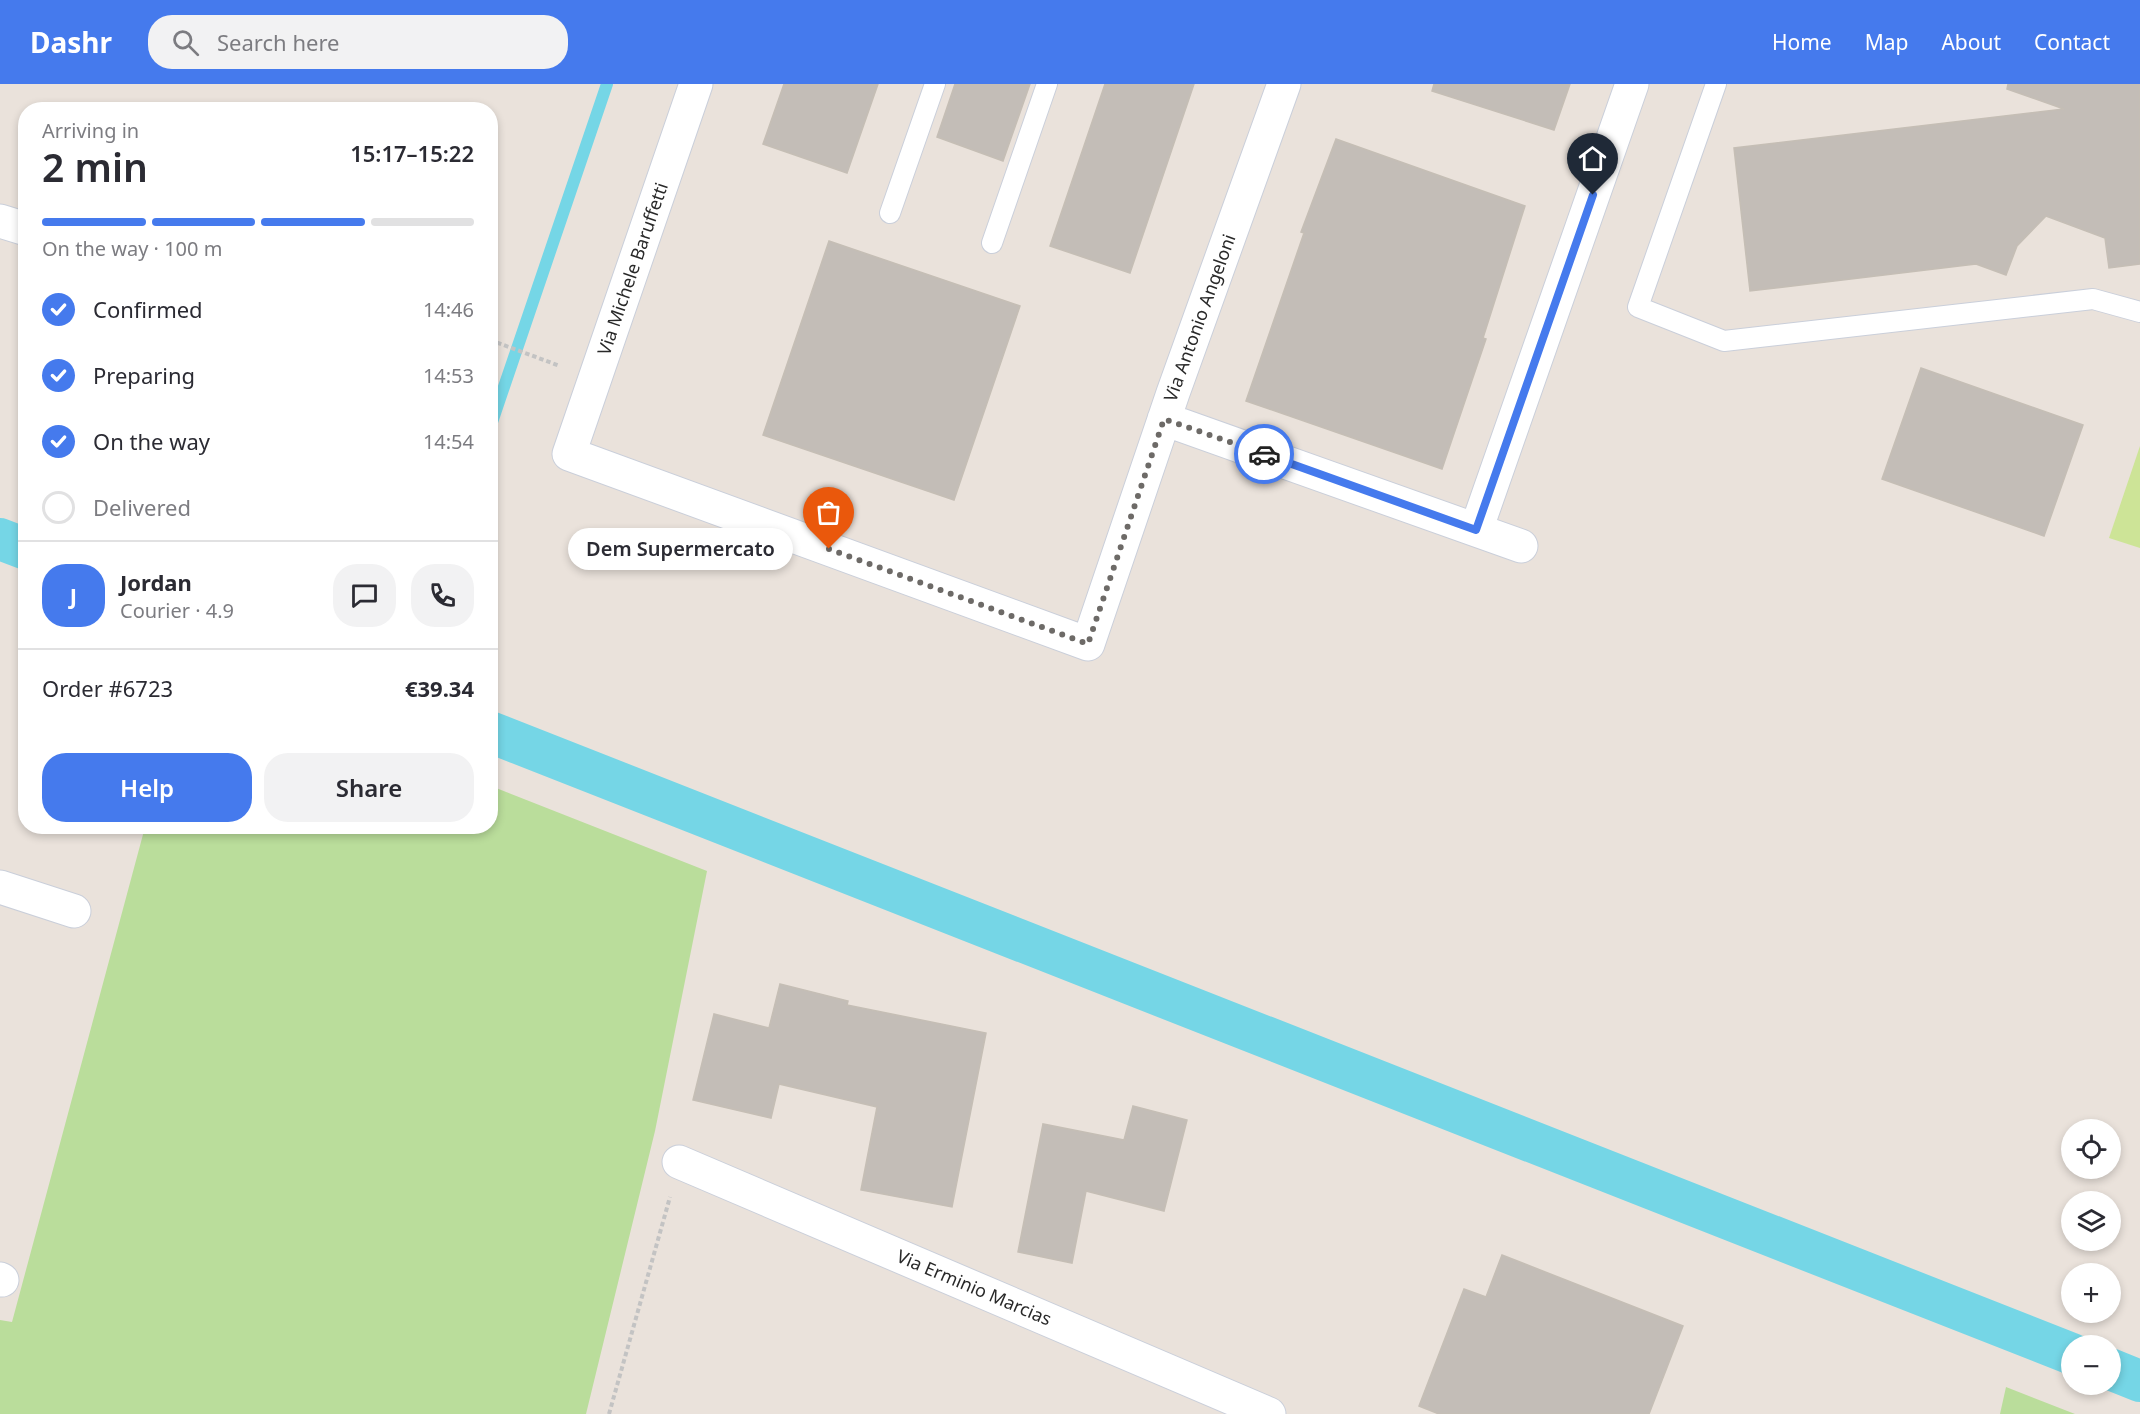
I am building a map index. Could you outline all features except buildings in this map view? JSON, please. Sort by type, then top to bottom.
[{"type":"street","name":"Via Michele Baruffetti","points":[[569,454],[696,84]]},
{"type":"street","name":"Via Antonio Angeloni","points":[[569,454],[1088,644],[1164,419],[1284,84]]},
{"type":"street","points":[[1476,530],[1632,84]]},
{"type":"street","points":[[0,221],[18,227]]},
{"type":"street","points":[[1164,419],[1521,546]]},
{"type":"street","points":[[0,887],[74,911]]},
{"type":"street","name":"Via Erminio Marcias","points":[[679,1162],[1269,1414]]},
{"type":"lane","points":[[891,213],[935,84]]},
{"type":"lane","points":[[992,243],[1047,84]]},
{"type":"lane","points":[[1716,84],[1638,307],[1724,341],[2093,299],[2140,312]]},
{"type":"path","points":[[498,343],[552,363]]},
{"type":"path","points":[[609,1414],[679,1162]]},
{"type":"green space","points":[[2140,446],[2140,548],[2109,538]]},
{"type":"green space","points":[[498,789],[707,871],[655,1131],[586,1414],[0,1414],[0,1320],[12,1322],[143,834],[498,834]]},
{"type":"green space","points":[[2006,1387],[2075,1414],[2000,1414]]},
{"type":"waterway","points":[[498,404],[607,84]]},
{"type":"waterway","points":[[0,539],[18,546]]},
{"type":"waterway","points":[[498,735],[2061,1350]]},
{"type":"waterway","points":[[2121,1373],[2140,1381]]},
{"type":"way so far","points":[[829,549],[1088,644],[1164,419],[1264,454]]},
{"type":"place","name":"Dem Supermercato","points":[[829,549]]},
{"type":"route","points":[[1264,454],[1476,530],[1593,195]]}]
